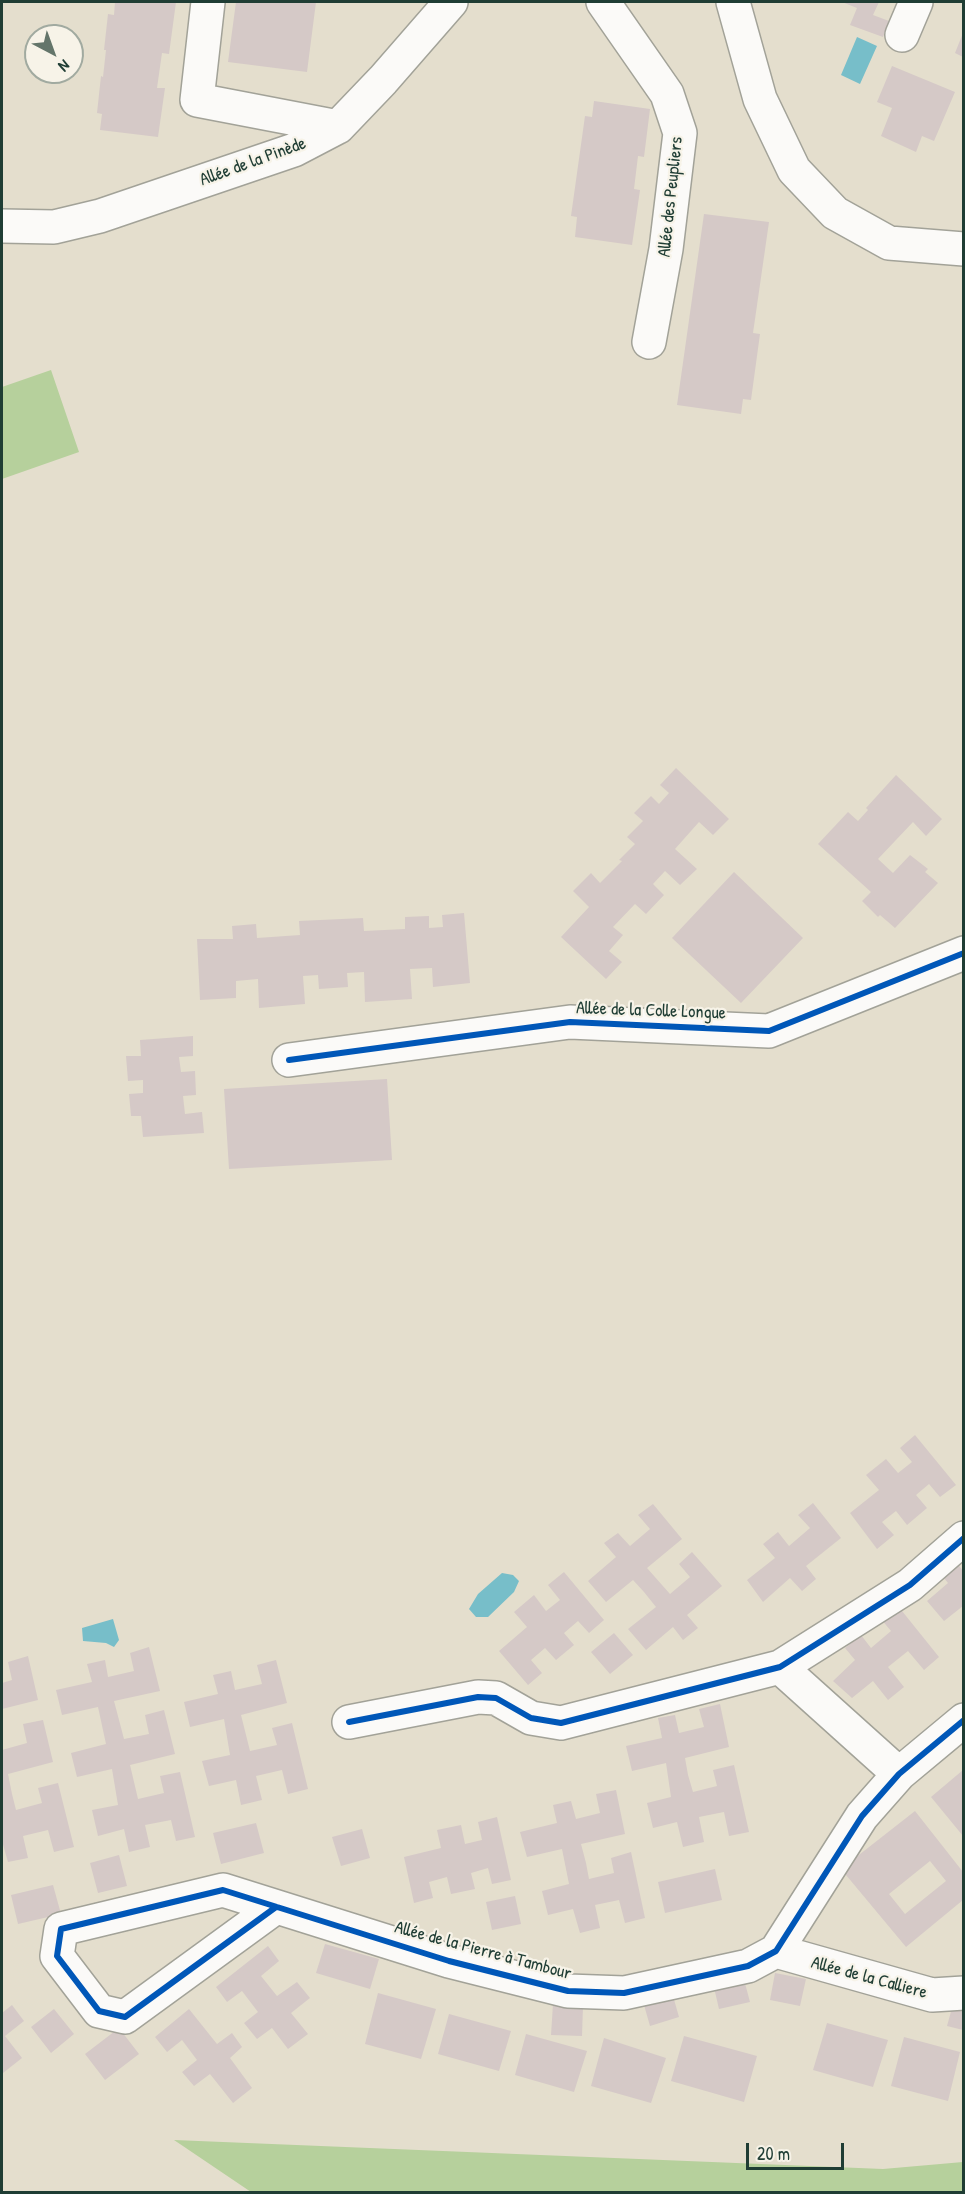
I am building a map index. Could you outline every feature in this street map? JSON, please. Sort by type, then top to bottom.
[{"type":"street","points":[[208,2],[197,100],[338,127]]},
{"type":"street","name":"Allée de la Pinède","points":[[2,226],[54,227],[100,216],[294,150],[338,127],[383,80],[451,2]]},
{"type":"street","name":"Allée des Peupliers","points":[[603,2],[667,94],[680,133],[666,249],[649,342]]},
{"type":"street","points":[[733,2],[760,99],[794,170],[835,213],[889,243],[963,249]]},
{"type":"street","points":[[902,35],[916,2]]},
{"type":"street","name":"Allée de la Colle Longue","points":[[289,1060],[570,1022],[769,1031],[963,953]]},
{"type":"street","points":[[349,1722],[477,1697],[496,1698],[531,1718],[561,1723],[780,1667],[910,1585],[963,1538]]},
{"type":"street","points":[[780,1667],[899,1774]]},
{"type":"street","name":"Allée de la Pierre à Tambour","points":[[276,1907],[125,2017],[99,2011],[57,1956],[61,1929],[223,1890],[449,1961],[568,1991],[624,1993],[748,1966],[776,1951],[862,1816],[899,1774],[963,1720]]},
{"type":"street","name":"Allée de la Calliere","points":[[776,1951],[932,1995],[963,1993]]},
{"type":"green space","points":[[51,370],[79,452],[2,479],[2,387]]},
{"type":"green space","points":[[174,2140],[883,2169],[963,2162],[963,2192],[251,2192]]},
{"type":"water","points":[[857,37],[877,46],[860,84],[841,75]]},
{"type":"water","points":[[502,1573],[513,1575],[519,1581],[514,1592],[488,1617],[476,1617],[469,1609],[478,1594]]},
{"type":"water","points":[[113,1619],[119,1640],[114,1647],[106,1643],[83,1641],[82,1628]]},
{"type":"building","points":[[115,2],[176,2],[169,54],[162,53],[157,88],[165,88],[158,137],[100,130],[102,114],[97,113],[106,50],[104,50],[108,14],[114,15]]},
{"type":"building","points":[[236,2],[316,2],[307,72],[228,62]]},
{"type":"building","points":[[842,2],[879,2],[873,15],[889,21],[883,37],[850,25],[857,8]]},
{"type":"building","points":[[963,33],[963,57],[955,53]]},
{"type":"building","points":[[892,66],[955,92],[934,141],[922,136],[916,152],[881,136],[892,108],[877,102]]},
{"type":"building","points":[[594,101],[650,109],[644,157],[638,156],[634,189],[640,190],[632,245],[575,237],[577,217],[571,216],[585,116],[592,117]]},
{"type":"building","points":[[704,214],[769,222],[753,333],[760,334],[751,400],[743,399],[741,414],[677,405]]},
{"type":"building","points":[[676,768],[729,819],[713,835],[699,822],[675,849],[697,869],[680,885],[665,871],[653,884],[664,895],[646,914],[635,904],[613,927],[623,935],[609,951],[622,962],[606,979],[561,937],[589,907],[573,891],[591,873],[600,883],[622,861],[619,860],[635,844],[627,837],[643,821],[634,813],[651,796],[659,804],[669,793],[660,785]]},
{"type":"building","points":[[896,775],[942,819],[926,836],[913,822],[878,859],[893,873],[910,855],[928,869],[925,872],[938,883],[895,928],[880,915],[878,917],[862,901],[871,892],[818,844],[848,812],[858,821],[868,810],[866,808]]},
{"type":"building","points":[[734,872],[803,938],[741,1003],[672,938]]},
{"type":"building","points":[[464,913],[470,983],[433,987],[432,968],[410,969],[412,999],[365,1002],[364,972],[347,973],[348,987],[319,989],[318,975],[303,976],[305,1004],[259,1008],[258,979],[236,981],[236,998],[200,1000],[197,939],[233,939],[232,926],[256,924],[257,938],[300,935],[299,921],[363,918],[364,931],[405,929],[405,917],[429,916],[429,928],[443,927],[442,915]]},
{"type":"building","points":[[193,1036],[193,1056],[179,1057],[181,1072],[195,1071],[196,1095],[183,1096],[185,1114],[202,1112],[204,1133],[143,1137],[141,1116],[131,1116],[129,1094],[143,1093],[143,1080],[128,1081],[126,1056],[141,1056],[140,1040]]},
{"type":"building","points":[[387,1079],[392,1160],[229,1169],[224,1089]]},
{"type":"building","points":[[915,1435],[956,1485],[940,1497],[929,1484],[916,1495],[927,1508],[907,1525],[896,1511],[882,1522],[894,1535],[877,1549],[850,1513],[879,1490],[866,1475],[886,1459],[898,1473],[912,1462],[900,1448]]},
{"type":"building","points":[[813,1503],[841,1538],[806,1566],[816,1579],[802,1591],[790,1578],[763,1602],[747,1580],[775,1558],[763,1544],[778,1532],[789,1546],[810,1528],[798,1515]]},
{"type":"building","points":[[653,1504],[682,1539],[647,1568],[670,1594],[690,1577],[679,1564],[692,1552],[722,1586],[687,1615],[698,1628],[683,1640],[673,1627],[646,1650],[628,1629],[656,1607],[644,1592],[633,1580],[606,1602],[588,1581],[616,1557],[604,1543],[618,1533],[630,1546],[650,1529],[638,1515]]},
{"type":"building","points":[[954,1559],[963,1571],[963,1606],[944,1621],[927,1601],[948,1583],[939,1572]]},
{"type":"building","points":[[564,1572],[604,1620],[589,1633],[578,1621],[564,1633],[574,1645],[556,1660],[545,1648],[531,1660],[542,1673],[528,1685],[499,1651],[527,1627],[514,1612],[534,1595],[546,1611],[560,1600],[548,1585]]},
{"type":"building","points":[[898,1606],[939,1657],[924,1670],[908,1651],[888,1667],[904,1687],[888,1700],[873,1681],[852,1698],[833,1681],[855,1660],[845,1648],[861,1635],[871,1648],[891,1631],[881,1619]]},
{"type":"building","points":[[614,1633],[633,1655],[610,1674],[591,1652]]},
{"type":"building","points":[[149,1647],[160,1691],[114,1701],[124,1739],[149,1734],[145,1715],[164,1710],[175,1754],[130,1765],[138,1799],[164,1793],[160,1776],[180,1772],[195,1837],[176,1841],[171,1820],[145,1825],[150,1847],[129,1852],[124,1829],[98,1836],[92,1810],[118,1805],[112,1769],[77,1777],[71,1753],[106,1744],[98,1707],[62,1715],[56,1690],[92,1682],[87,1664],[105,1660],[108,1677],[134,1671],[130,1653]]},
{"type":"building","points":[[28,1656],[38,1700],[2,1709],[2,1683],[12,1680],[8,1662]]},
{"type":"building","points":[[276,1660],[287,1703],[241,1715],[250,1751],[277,1745],[272,1728],[292,1723],[308,1789],[288,1794],[282,1770],[256,1776],[262,1800],[241,1805],[236,1780],[209,1786],[202,1761],[230,1755],[224,1719],[190,1727],[184,1702],[218,1694],[213,1675],[231,1671],[235,1690],[262,1684],[257,1665]]},
{"type":"building","points":[[720,1704],[729,1747],[685,1758],[688,1775],[693,1792],[717,1786],[713,1770],[734,1765],[749,1832],[729,1836],[724,1812],[699,1817],[704,1842],[683,1847],[677,1822],[653,1828],[647,1803],[671,1797],[666,1763],[632,1771],[626,1746],[662,1738],[658,1718],[675,1715],[679,1733],[704,1727],[699,1709]]},
{"type":"building","points":[[43,1720],[53,1762],[8,1774],[12,1794],[16,1810],[42,1803],[38,1788],[58,1783],[74,1847],[54,1852],[48,1830],[23,1836],[28,1858],[8,1862],[2,1841],[2,1750],[27,1743],[23,1724]]},
{"type":"building","points":[[963,1770],[963,1836],[931,1797]]},
{"type":"building","points":[[616,1790],[625,1834],[581,1844],[589,1879],[614,1873],[611,1858],[631,1852],[645,1918],[625,1923],[619,1900],[595,1905],[600,1928],[580,1933],[573,1909],[548,1915],[542,1891],[569,1884],[562,1849],[527,1857],[520,1832],[557,1823],[553,1805],[571,1801],[576,1819],[600,1813],[596,1794]]},
{"type":"building","points":[[915,1811],[963,1872],[963,1900],[906,1947],[841,1869]],"holes":[[[930,1861],[946,1881],[905,1914],[889,1894]]]},
{"type":"building","points":[[497,1817],[511,1880],[492,1884],[488,1868],[471,1873],[475,1889],[451,1894],[447,1877],[429,1882],[433,1898],[414,1903],[404,1857],[441,1848],[437,1830],[461,1825],[465,1844],[482,1840],[478,1822]]},
{"type":"building","points":[[256,1823],[264,1853],[221,1864],[213,1833]]},
{"type":"building","points":[[362,1829],[370,1858],[341,1866],[332,1837]]},
{"type":"building","points":[[119,1855],[127,1886],[98,1893],[90,1863]]},
{"type":"building","points":[[715,1869],[722,1900],[665,1913],[658,1882]]},
{"type":"building","points":[[53,1885],[61,1914],[18,1924],[11,1895]]},
{"type":"building","points":[[515,1896],[521,1924],[492,1930],[486,1902]]},
{"type":"building","points":[[325,1944],[379,1959],[370,1989],[316,1973]]},
{"type":"building","points":[[268,1946],[279,1961],[261,1976],[277,1996],[297,1982],[310,1998],[291,2013],[308,2034],[288,2049],[272,2028],[257,2039],[244,2023],[258,2012],[242,1991],[227,2002],[216,1987]]},
{"type":"building","points":[[742,1972],[750,2002],[719,2009],[712,1979]]},
{"type":"building","points":[[775,1973],[806,1979],[800,2006],[770,2000]]},
{"type":"building","points":[[671,1989],[679,2017],[650,2026],[642,1998]]},
{"type":"building","points":[[378,1993],[436,2009],[421,2059],[365,2044]]},
{"type":"building","points":[[955,1997],[963,2000],[963,2030],[947,2026]]},
{"type":"building","points":[[553,2004],[583,2006],[582,2036],[551,2035]]},
{"type":"building","points":[[12,2005],[24,2021],[5,2036],[22,2058],[3,2073],[2,2013]]},
{"type":"building","points":[[54,2009],[74,2034],[51,2053],[31,2027]]},
{"type":"building","points":[[189,2009],[217,2044],[232,2033],[242,2047],[230,2058],[252,2088],[233,2103],[210,2074],[194,2086],[182,2072],[197,2060],[182,2040],[167,2052],[155,2037]]},
{"type":"building","points":[[449,2014],[511,2031],[499,2071],[438,2054]]},
{"type":"building","points":[[827,2023],[888,2040],[873,2087],[813,2070]]},
{"type":"building","points":[[119,2028],[139,2054],[105,2080],[85,2054]]},
{"type":"building","points":[[526,2034],[587,2051],[574,2092],[515,2075]]},
{"type":"building","points":[[684,2036],[757,2056],[744,2102],[671,2081]]},
{"type":"building","points":[[904,2037],[960,2052],[948,2101],[891,2086]]},
{"type":"building","points":[[604,2038],[666,2058],[651,2103],[591,2086]]},
{"type":"cycle path","points":[[289,1060],[570,1022],[769,1031],[964,953]]},
{"type":"cycle path","points":[[349,1722],[478,1697],[496,1698],[531,1718],[561,1723],[780,1667],[910,1585],[964,1538]]},
{"type":"cycle path","points":[[276,1907],[125,2017],[99,2011],[57,1956],[61,1929],[223,1890],[449,1961],[568,1991],[624,1993],[748,1966],[776,1951],[862,1816],[899,1774],[964,1720]]}]
